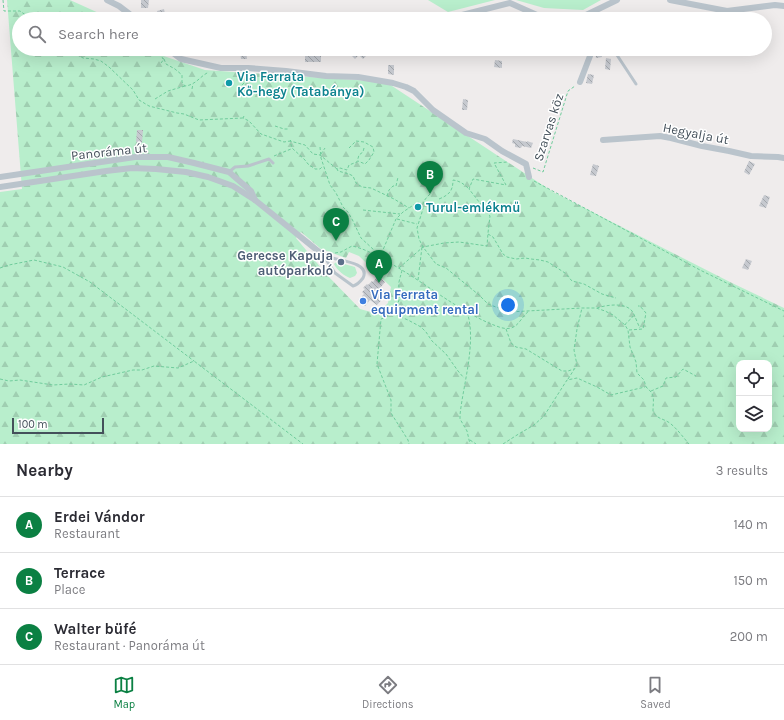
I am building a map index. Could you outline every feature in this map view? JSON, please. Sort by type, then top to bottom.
[{"type":"street","points":[[107,0],[120,6],[127,12]]},
{"type":"street","points":[[595,12],[617,0]]},
{"type":"street","points":[[670,0],[727,11],[775,5],[784,6]]},
{"type":"street","points":[[474,12],[510,3],[530,12]]},
{"type":"street","points":[[178,56],[182,59],[221,68],[242,68],[358,77],[393,83],[406,87],[414,91],[433,110],[466,133],[485,139],[502,151],[526,164],[530,176]]},
{"type":"street","points":[[580,82],[590,56]]},
{"type":"street","name":"Hegyalja út","points":[[602,140],[660,136],[751,156],[784,158]]},
{"type":"street","name":"Panoráma út","points":[[0,177],[135,157],[168,157],[194,162],[229,172],[251,191],[255,200]]},
{"type":"street","name":"Panoráma út","points":[[0,187],[106,170],[132,168],[186,172],[208,177],[233,186],[255,200],[323,255]]},
{"type":"lane","points":[[618,56],[636,84]]},
{"type":"lane","points":[[229,172],[235,167],[248,166],[269,159],[273,164]]},
{"type":"lane","points":[[323,255],[361,267],[364,272],[361,281],[353,286],[335,274],[323,255]]},
{"type":"path","points":[[3,0],[4,11],[21,12]]},
{"type":"path","points":[[79,56],[101,61],[133,90],[139,100],[149,106],[184,114],[199,120],[243,118],[250,121],[261,134],[284,142],[290,140],[305,145],[313,154],[320,155],[338,171],[353,176],[356,183],[362,187],[372,188],[409,208]]},
{"type":"path","points":[[163,56],[162,58],[166,64],[182,75],[182,82],[185,86]]},
{"type":"path","points":[[161,63],[164,59]]},
{"type":"path","points":[[192,89],[194,84],[204,74],[216,67]]},
{"type":"path","points":[[242,68],[246,76],[245,82],[242,86]]},
{"type":"path","name":"Szarvas köz","points":[[534,169],[543,172],[568,92],[580,82]]},
{"type":"path","points":[[155,99],[168,91],[194,84]]},
{"type":"path","points":[[275,126],[284,129],[288,128]]},
{"type":"path","points":[[290,140],[292,148],[308,164],[320,169],[323,166]]},
{"type":"path","points":[[349,148],[356,141],[364,142],[372,147],[374,152],[365,164],[358,160]]},
{"type":"path","points":[[320,147],[320,155],[330,186],[354,221],[360,238],[374,250],[378,256]]},
{"type":"path","points":[[269,159],[292,148]]},
{"type":"path","points":[[320,155],[325,148]]},
{"type":"path","points":[[337,169],[340,168],[347,170],[349,165],[357,162],[359,155],[363,152],[364,148]]},
{"type":"path","points":[[469,189],[473,179],[506,185],[494,163],[507,162]]},
{"type":"path","points":[[530,176],[535,182],[706,274],[784,311]]},
{"type":"path","points":[[387,196],[392,186],[396,186],[398,177]]},
{"type":"path","points":[[399,268],[423,247],[459,242],[488,246],[489,215],[466,186],[459,181],[453,180],[453,187],[447,196],[439,199]]},
{"type":"path","points":[[430,194],[424,199],[422,206],[423,209],[417,228],[423,247],[436,264],[446,268],[488,304],[509,312],[596,308],[609,305],[621,306],[631,310],[640,328]]},
{"type":"path","points":[[364,272],[380,257],[396,219],[400,214],[418,202],[422,206]]},
{"type":"path","points":[[363,210],[400,214]]},
{"type":"path","points":[[396,219],[418,224]]},
{"type":"path","points":[[488,233],[493,237],[503,254],[507,257],[516,260],[525,258],[548,262],[565,273],[572,281],[584,284],[602,294],[616,298]]},
{"type":"path","points":[[323,255],[336,253],[352,246],[378,256],[418,280],[466,312],[505,328],[516,326],[529,311]]},
{"type":"path","points":[[418,280],[423,247]]},
{"type":"path","points":[[0,268],[9,264],[34,260],[63,268],[90,282],[303,444]]},
{"type":"path","points":[[402,270],[398,283],[400,298],[391,313],[381,319],[377,364],[391,400],[391,413],[409,444]]},
{"type":"path","points":[[628,330],[643,329],[646,313],[640,306],[638,306]]},
{"type":"path","points":[[503,444],[517,434],[534,425],[544,416],[577,365],[574,350],[582,308]]},
{"type":"path","points":[[596,308],[609,313],[625,325],[628,330],[630,348],[636,361],[637,373],[643,378],[646,387],[654,398],[653,412],[658,418],[671,424],[689,444]]},
{"type":"path","points":[[466,312],[470,327],[470,343],[460,418],[467,431],[470,444]]},
{"type":"path","points":[[391,313],[421,327],[432,341],[446,354],[465,378]]},
{"type":"path","points":[[625,325],[626,322],[634,316]]},
{"type":"path","points":[[505,328],[511,343],[516,347],[526,349],[562,371],[574,369]]},
{"type":"path","points":[[0,379],[9,381],[20,380],[52,385],[84,385],[102,377],[134,370],[142,370],[154,366],[178,368],[194,361]]},
{"type":"path","points":[[651,392],[663,386],[666,378],[676,377],[683,369],[696,376]]},
{"type":"path","points":[[567,380],[577,378],[611,395],[646,387]]},
{"type":"path","points":[[469,440],[476,444]]},
{"type":"green space","points":[[7,0],[70,0],[97,12],[12,12],[12,56],[164,56],[205,70],[386,82],[553,192],[784,308],[784,444],[0,444],[0,192],[22,189]],"holes":[[[301,232],[321,249],[346,258],[349,252],[359,256],[391,287],[388,303],[382,309],[371,312],[360,309],[327,275],[296,238]]]},
{"type":"green space","points":[[428,0],[495,0],[448,12]]},
{"type":"green space","points":[[516,0],[601,0],[583,10],[544,8]]},
{"type":"green space","points":[[337,262],[355,267],[357,273],[355,276],[350,278],[345,276],[335,266],[334,264]]},
{"type":"building","points":[[141,0],[149,0],[148,8],[141,8]]},
{"type":"building","points":[[164,9],[165,12],[157,12]]},
{"type":"building","points":[[241,56],[247,56],[247,59],[241,59]]},
{"type":"building","points":[[305,56],[321,56],[321,62],[305,62]]},
{"type":"building","points":[[606,58],[611,59],[610,70],[605,69]]},
{"type":"building","points":[[495,60],[502,61],[502,68],[494,67]]},
{"type":"building","points":[[388,65],[394,65],[394,75],[388,74]]},
{"type":"building","points":[[588,74],[594,75],[592,84],[586,83]]},
{"type":"building","points":[[463,99],[468,100],[467,110],[462,110]]},
{"type":"building","points":[[137,130],[143,130],[142,143],[136,142]]},
{"type":"building","points":[[513,139],[533,143],[531,148],[522,146],[521,148],[515,147],[515,144],[512,143]]},
{"type":"building","points":[[749,161],[755,164],[749,175],[744,172]]},
{"type":"building","points":[[593,164],[599,166],[596,176],[590,175]]},
{"type":"building","points":[[764,195],[770,197],[766,208],[759,206]]},
{"type":"building","points":[[746,259],[752,261],[748,270],[742,268]]},
{"type":"building","points":[[378,276],[385,282],[380,288],[387,294],[377,305],[370,300],[365,306],[358,300],[364,294],[362,292],[365,289],[363,288],[372,281],[373,282]]},
{"type":"place","name":"Via Ferrata Kő-hegy (Tatabánya)","points":[[229,83]]},
{"type":"place","name":"Terrace","points":[[430,194]]},
{"type":"place","name":"Turul-emlékmű","points":[[418,207]]},
{"type":"place","name":"Walter büfé","points":[[336,241]]},
{"type":"place","name":"Gerecse Kapuja autóparkoló","points":[[341,262]]},
{"type":"place","name":"Erdei Vándor","points":[[379,283]]},
{"type":"place","name":"Via Ferrata equipment rental","points":[[363,301]]}]
